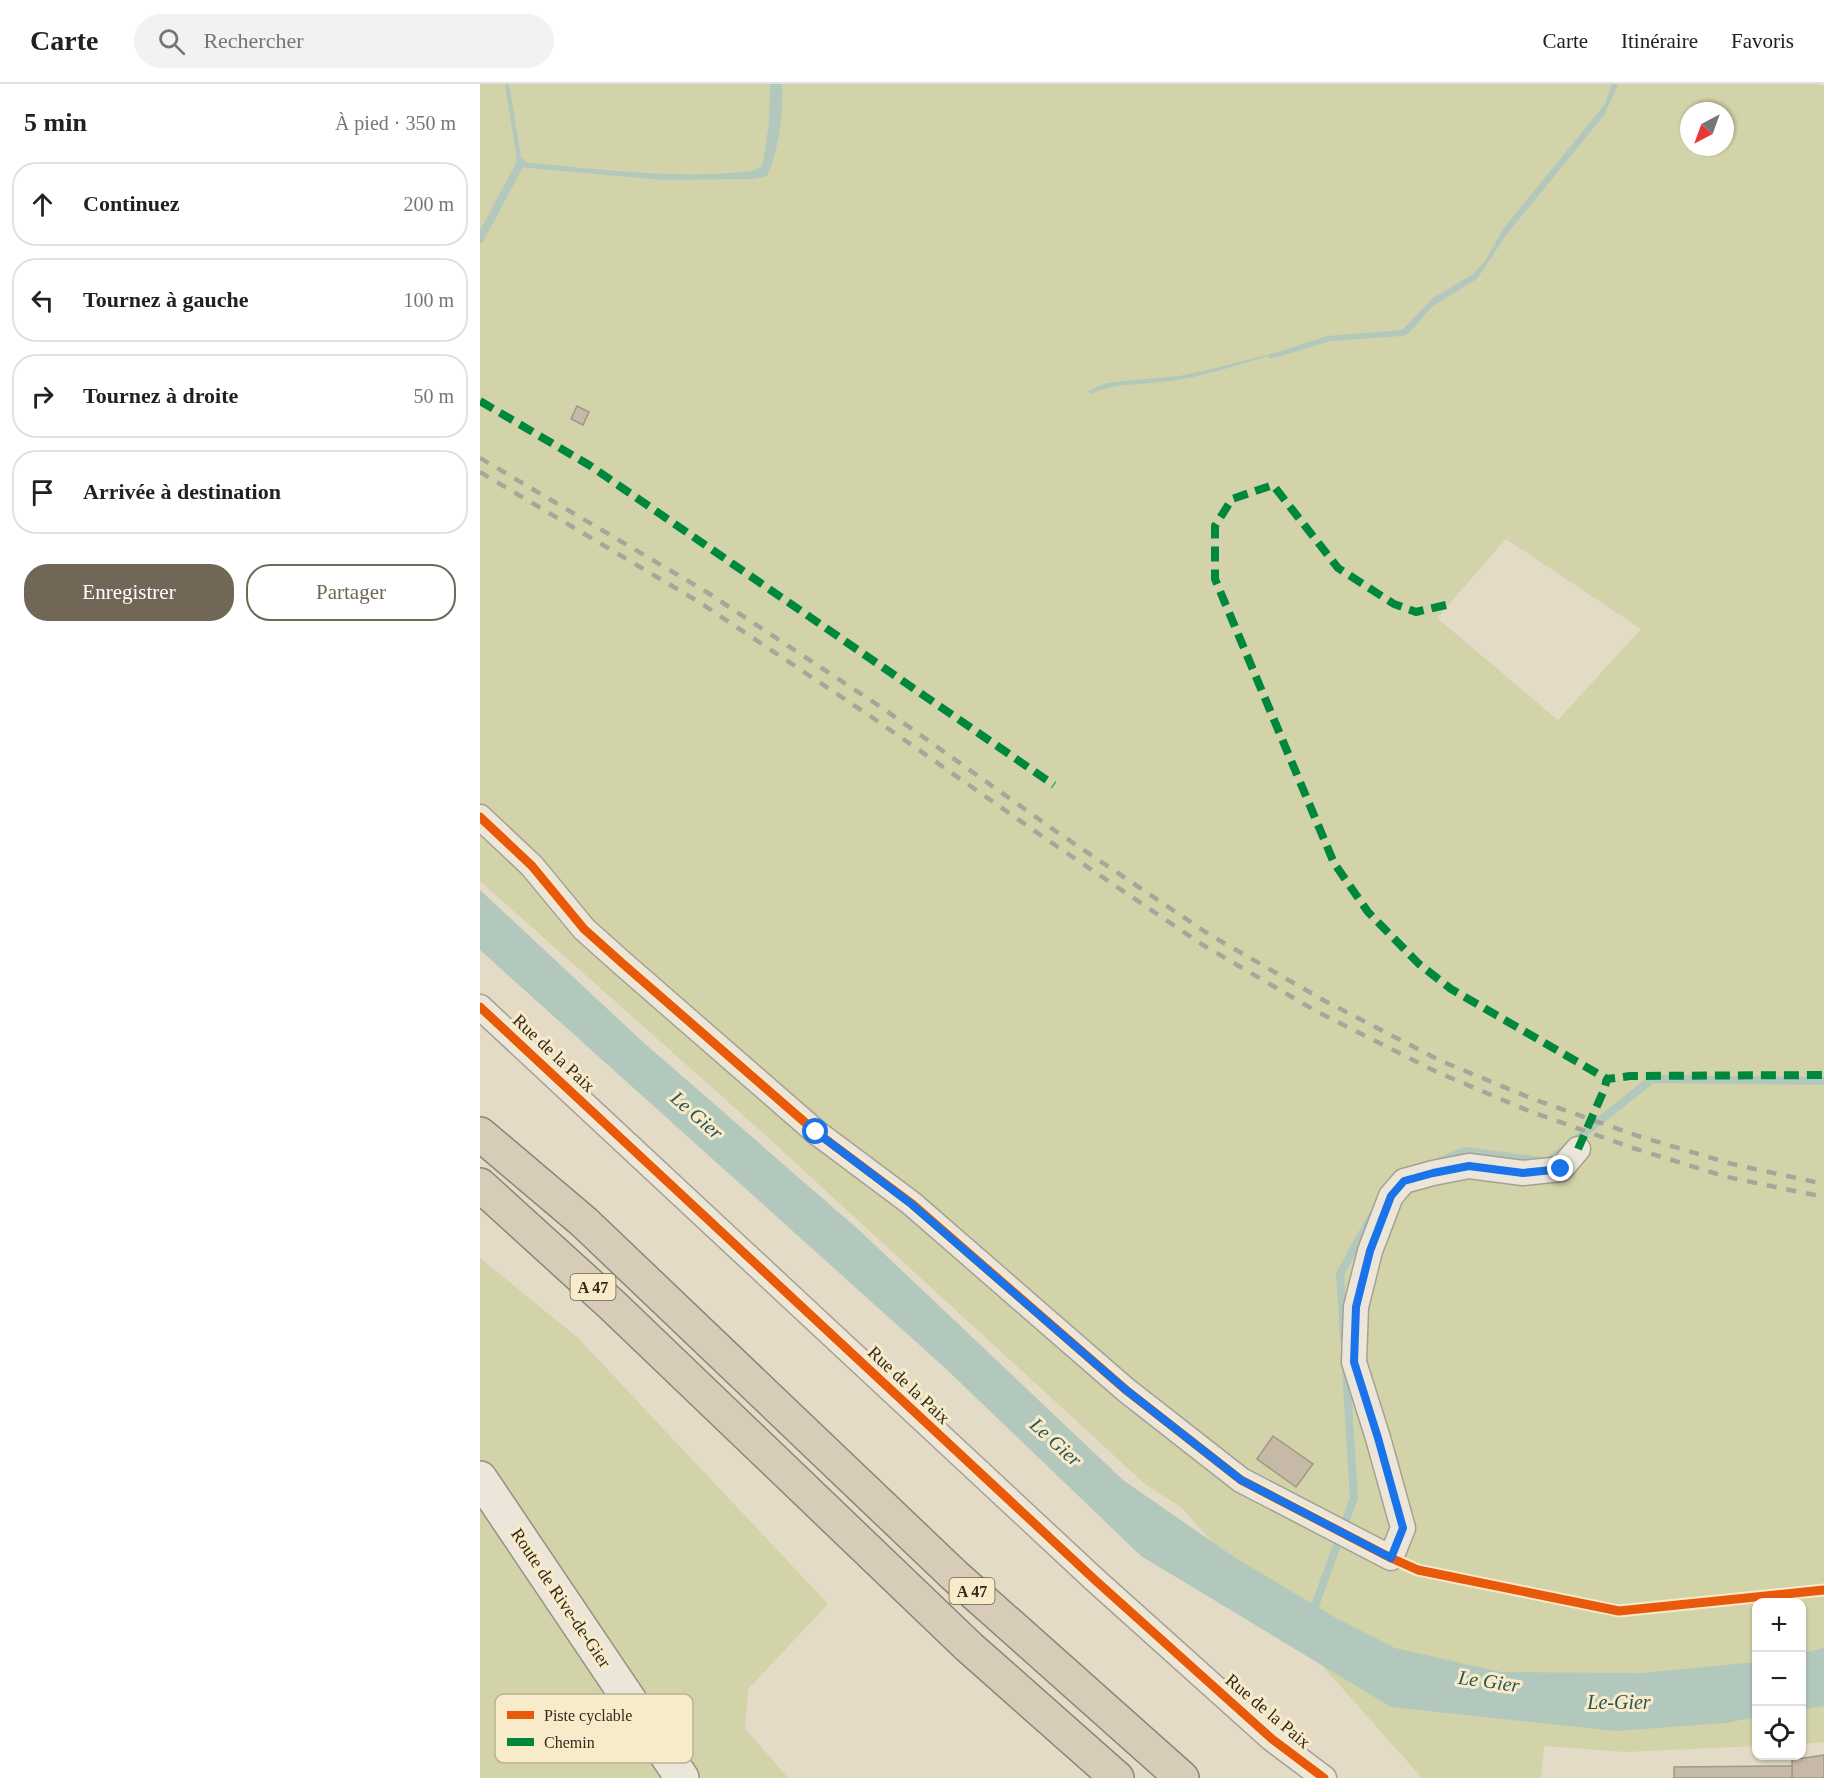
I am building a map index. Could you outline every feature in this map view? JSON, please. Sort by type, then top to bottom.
[{"type":"highway","name":"A 47","points":[[480,1134],[584,1222],[954,1575],[1182,1778]]},
{"type":"highway","name":"A 47","points":[[480,1185],[612,1305],[969,1647],[1117,1778]]},
{"type":"main road","name":"Route de Rive-de-Gier","points":[[480,1478],[625,1694]]},
{"type":"main road","name":"Route de Rive-de-Gier","points":[[672,1763],[682,1778]]},
{"type":"street","points":[[480,817],[532,867],[584,928],[614,956],[816,1132],[910,1203],[1126,1390],[1241,1480],[1391,1558],[1403,1528],[1354,1362],[1356,1307],[1370,1251],[1391,1196],[1404,1181],[1469,1166],[1523,1173],[1561,1169],[1578,1149]]},
{"type":"street","name":"Rue de la Paix","points":[[480,1006],[1095,1580],[1272,1739],[1324,1778]]},
{"type":"green space","points":[[480,84],[1817,84],[1824,86],[1824,1742],[1806,1744],[1806,1598],[1752,1598],[1752,1746],[1626,1752],[1544,1746],[1541,1778],[1422,1778],[1181,1507],[1146,1485],[763,1133],[480,881]],"holes":[[[1506,539],[1641,629],[1558,720],[1437,618]]]},
{"type":"green space","points":[[480,1258],[578,1338],[828,1604],[748,1689],[745,1728],[788,1778],[480,1778]]},
{"type":"water","points":[[505,84],[509,84],[522,162],[667,174],[696,174],[753,171],[760,167],[763,162],[769,123],[770,84],[782,84],[781,119],[771,167],[767,176],[753,179],[663,180],[518,167]]},
{"type":"water","points":[[1612,84],[1618,84],[1605,114],[1507,234],[1477,279],[1433,306],[1409,333],[1402,336],[1331,341],[1270,359],[1268,356],[1189,378],[1122,386],[1090,394],[1088,391],[1114,382],[1179,376],[1216,368],[1278,352],[1327,336],[1402,330],[1433,298],[1473,274],[1485,261],[1503,229],[1605,104]]},
{"type":"water","name":"Le-Gier","points":[[480,890],[644,1043],[859,1230],[1123,1480],[1234,1557],[1336,1618],[1395,1648],[1501,1672],[1642,1673],[1752,1662],[1752,1718],[1726,1723],[1616,1731],[1391,1707],[1141,1556],[945,1368],[480,950]]},
{"type":"water","points":[[1824,1648],[1824,1706],[1806,1709],[1806,1706],[1806,1652]]},
{"type":"building","points":[[577,406],[589,412],[583,425],[571,419]]},
{"type":"building","points":[[1273,1436],[1313,1464],[1296,1487],[1257,1459]]},
{"type":"building","points":[[1824,1755],[1824,1778],[1792,1778],[1792,1760],[1806,1760],[1806,1758]]},
{"type":"building","points":[[1792,1766],[1792,1778],[1674,1778],[1674,1767]]},
{"type":"waterway","points":[[480,239],[521,162]]},
{"type":"waterway","points":[[1440,1161],[1465,1151],[1548,1162],[1652,1079],[1824,1081]]},
{"type":"waterway","points":[[1344,1339],[1340,1274],[1372,1216]]},
{"type":"waterway","points":[[1312,1614],[1354,1498],[1346,1369]]},
{"type":"railway","points":[[480,458],[705,591],[881,707],[1057,832],[1210,935],[1325,1001],[1441,1061],[1533,1099],[1638,1136],[1732,1164],[1824,1184]]},
{"type":"railway","points":[[480,472],[699,602],[873,718],[1203,945],[1316,1011],[1437,1072],[1529,1111],[1633,1148],[1727,1177],[1824,1197]]},
{"type":"marked path","points":[[480,401],[589,465],[1054,785]]},
{"type":"marked path","points":[[1446,605],[1416,612],[1394,604],[1338,568],[1273,485],[1232,499],[1215,526],[1215,579],[1334,863],[1368,912],[1419,964],[1451,989],[1607,1079]]},
{"type":"marked path","points":[[1578,1149],[1607,1079],[1630,1076],[1824,1075]]},
{"type":"cycle path","points":[[480,817],[532,866],[584,929],[622,963],[816,1132],[911,1203],[1126,1390],[1241,1480],[1418,1570],[1619,1611],[1824,1590]]},
{"type":"cycle path","points":[[480,1007],[1095,1580],[1272,1739],[1324,1778]]},
{"type":"route","points":[[816,1132],[910,1203],[1126,1390],[1241,1480],[1391,1558],[1403,1528],[1354,1362],[1356,1307],[1370,1251],[1391,1196],[1404,1181],[1469,1166],[1523,1173],[1561,1169]]},
{"type":"water label","name":"Le Gier","points":[[697,1115]]},
{"type":"water label","name":"Le Gier","points":[[1056,1442]]},
{"type":"water label","name":"Le Gier","points":[[1489,1681]]}]
